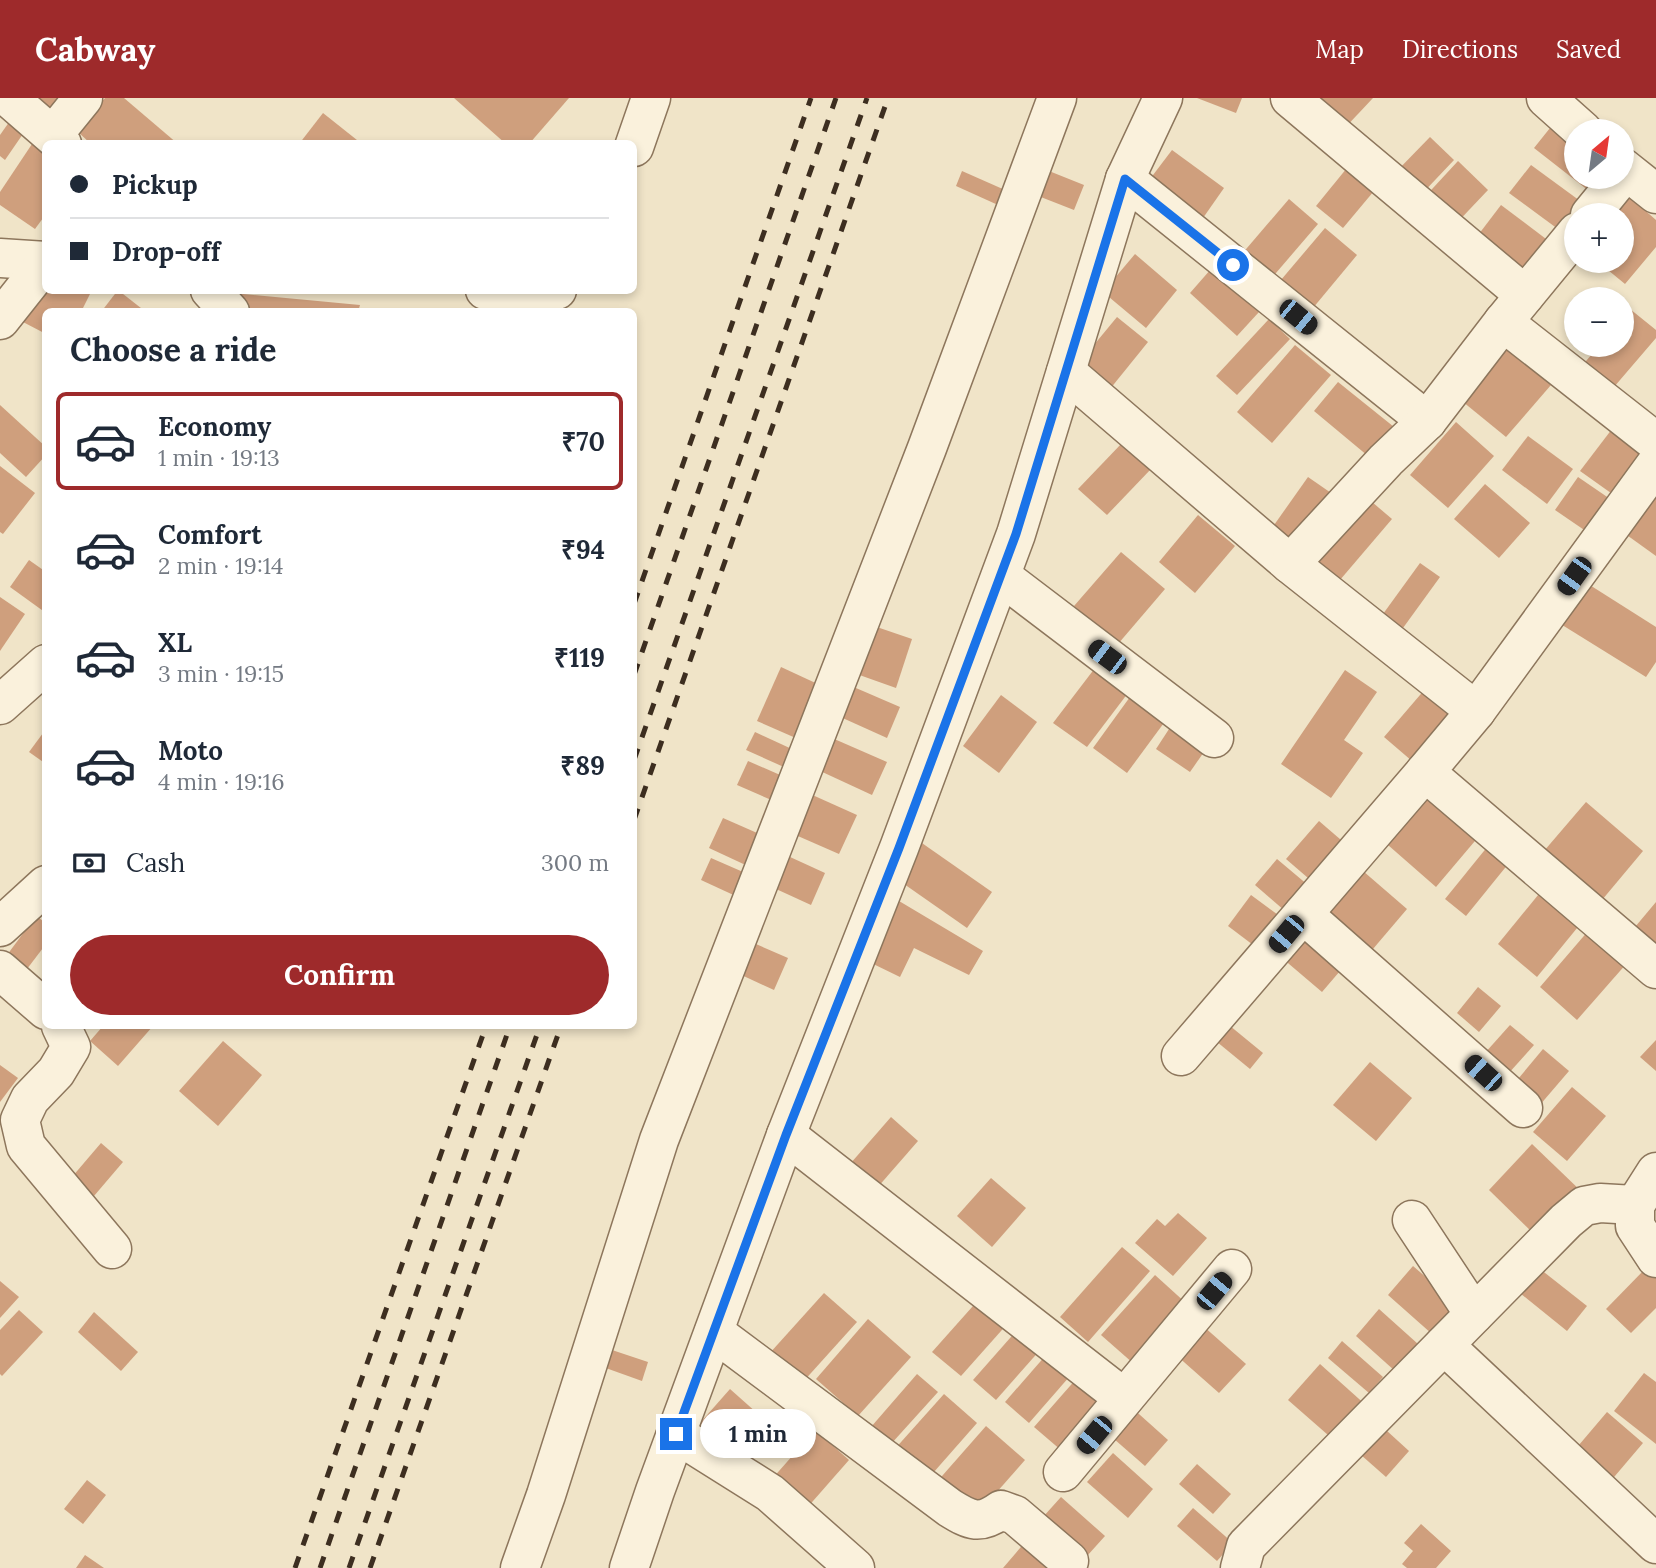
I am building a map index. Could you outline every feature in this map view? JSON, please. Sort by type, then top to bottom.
[{"type":"street","points":[[9,98],[58,139],[83,98]]},
{"type":"street","points":[[636,140],[651,98]]},
{"type":"street","points":[[520,1568],[546,1495],[659,1140],[927,448],[1057,98]]},
{"type":"street","points":[[629,1568],[786,1135],[899,848],[1016,534],[1125,179],[1163,98]]},
{"type":"street","points":[[1290,98],[1656,442]]},
{"type":"street","points":[[1546,98],[1570,119]]},
{"type":"street","points":[[1125,179],[1427,421]]},
{"type":"street","points":[[1634,179],[1656,194]]},
{"type":"street","points":[[1599,203],[1610,189]]},
{"type":"street","points":[[1290,564],[1386,460],[1427,421],[1564,248]]},
{"type":"street","points":[[0,258],[42,262]]},
{"type":"street","points":[[0,320],[42,267]]},
{"type":"street","points":[[214,294],[226,308]]},
{"type":"street","points":[[1066,372],[1290,564],[1476,710]]},
{"type":"street","points":[[1181,1056],[1476,710],[1656,464]]},
{"type":"street","points":[[1000,576],[1214,738]]},
{"type":"street","points":[[0,705],[42,668]]},
{"type":"street","points":[[1425,772],[1656,969]]},
{"type":"street","points":[[0,927],[42,889]]},
{"type":"street","points":[[1303,914],[1523,1108]]},
{"type":"street","points":[[0,970],[42,1007]]},
{"type":"street","points":[[62,1029],[71,1047],[56,1072],[30,1099],[20,1120],[26,1146],[112,1249]]},
{"type":"street","points":[[786,1135],[1124,1398]]},
{"type":"street","points":[[1656,1172],[1635,1205],[1635,1226],[1656,1258]]},
{"type":"street","points":[[1240,1568],[1246,1546],[1566,1220],[1584,1206],[1600,1203],[1635,1205]]},
{"type":"street","points":[[1412,1220],[1474,1314]]},
{"type":"street","points":[[1063,1472],[1232,1269]]},
{"type":"street","points":[[714,1332],[950,1508],[969,1520],[988,1519],[1001,1510],[1015,1515],[1069,1561]]},
{"type":"street","points":[[1444,1345],[1656,1544]]},
{"type":"street","points":[[676,1434],[770,1493],[855,1568]]},
{"type":"street","points":[[1643,1568],[1656,1552]]},
{"type":"building","points":[[21,98],[70,98],[51,122]]},
{"type":"building","points":[[105,98],[124,98],[173,140],[87,140],[77,131]]},
{"type":"building","points":[[454,98],[569,98],[532,140],[501,140]]},
{"type":"building","points":[[1197,98],[1242,98],[1236,113]]},
{"type":"building","points":[[1316,98],[1373,98],[1342,131]]},
{"type":"building","points":[[323,113],[357,140],[302,140]]},
{"type":"building","points":[[12,118],[27,128],[5,160],[0,156],[0,135]]},
{"type":"building","points":[[1554,123],[1564,131],[1564,171],[1534,148]]},
{"type":"building","points":[[1430,137],[1454,160],[1418,198],[1394,174]]},
{"type":"building","points":[[34,141],[42,146],[42,219],[35,229],[0,205],[0,192]]},
{"type":"building","points":[[1172,150],[1224,188],[1203,218],[1150,179]]},
{"type":"building","points":[[1458,161],[1488,190],[1451,229],[1421,201]]},
{"type":"building","points":[[1351,163],[1379,185],[1343,228],[1316,206]]},
{"type":"building","points":[[1531,165],[1583,203],[1564,203],[1564,234],[1509,193]]},
{"type":"building","points":[[1039,167],[1084,185],[1074,210],[1028,192]]},
{"type":"building","points":[[962,171],[1005,190],[998,205],[956,186]]},
{"type":"building","points":[[1625,193],[1656,220],[1656,247],[1625,284],[1612,273],[1634,273],[1634,203],[1617,203]]},
{"type":"building","points":[[1289,199],[1318,224],[1270,280],[1241,255]]},
{"type":"building","points":[[1501,205],[1554,245],[1522,287],[1469,247]]},
{"type":"building","points":[[1325,228],[1357,255],[1308,314],[1275,287]]},
{"type":"building","points":[[1135,254],[1177,290],[1146,328],[1103,292]]},
{"type":"building","points":[[1211,269],[1259,312],[1237,336],[1190,293]]},
{"type":"building","points":[[42,286],[42,294],[90,294],[83,308],[42,308],[42,332],[23,322]]},
{"type":"building","points":[[115,294],[123,294],[141,308],[104,308]]},
{"type":"building","points":[[233,294],[360,305],[359,308],[235,308]]},
{"type":"building","points":[[1634,312],[1656,330],[1656,338],[1608,394],[1579,369],[1590,357],[1634,357]]},
{"type":"building","points":[[1117,317],[1148,342],[1110,389],[1079,363]]},
{"type":"building","points":[[1269,319],[1290,339],[1237,395],[1216,376]]},
{"type":"building","points":[[1502,344],[1551,385],[1506,437],[1457,397]]},
{"type":"building","points":[[1295,345],[1331,375],[1272,443],[1237,412]]},
{"type":"building","points":[[1338,382],[1399,431],[1374,461],[1314,411]]},
{"type":"building","points":[[0,405],[42,443],[42,459],[26,477],[0,453]]},
{"type":"building","points":[[1456,422],[1494,456],[1448,508],[1410,475]]},
{"type":"building","points":[[1612,429],[1656,461],[1625,503],[1580,471]]},
{"type":"building","points":[[1528,436],[1573,469],[1547,504],[1502,470]]},
{"type":"building","points":[[1123,442],[1151,469],[1107,515],[1078,489]]},
{"type":"building","points":[[0,466],[35,493],[3,534],[0,532]]},
{"type":"building","points":[[1308,477],[1334,495],[1293,553],[1267,535]]},
{"type":"building","points":[[1578,477],[1616,503],[1593,536],[1555,510]]},
{"type":"building","points":[[1485,484],[1530,523],[1499,558],[1454,519]]},
{"type":"building","points":[[1656,489],[1656,556],[1624,533]]},
{"type":"building","points":[[1365,496],[1392,519],[1334,587],[1307,564]]},
{"type":"building","points":[[1198,515],[1235,546],[1195,593],[1159,562]]},
{"type":"building","points":[[1121,552],[1165,589],[1118,644],[1074,606]]},
{"type":"building","points":[[29,560],[42,569],[42,610],[10,587]]},
{"type":"building","points":[[1420,563],[1440,577],[1403,628],[1383,614]]},
{"type":"building","points":[[1585,582],[1656,627],[1656,662],[1646,677],[1559,623]]},
{"type":"building","points":[[0,597],[25,614],[0,651]]},
{"type":"building","points":[[868,624],[912,639],[896,688],[851,672]]},
{"type":"building","points":[[781,667],[822,686],[798,739],[757,721]]},
{"type":"building","points":[[1095,668],[1128,693],[1087,747],[1053,723]]},
{"type":"building","points":[[1345,670],[1377,692],[1344,740],[1363,753],[1331,798],[1281,764]]},
{"type":"building","points":[[849,685],[900,707],[887,738],[836,715]]},
{"type":"building","points":[[1426,688],[1461,718],[1419,767],[1384,737]]},
{"type":"building","points":[[1135,690],[1169,716],[1127,773],[1093,748]]},
{"type":"building","points":[[1001,695],[1037,722],[999,773],[963,746]]},
{"type":"building","points":[[1171,726],[1206,749],[1190,772],[1156,749]]},
{"type":"building","points":[[755,732],[794,750],[786,768],[746,750]]},
{"type":"building","points":[[42,734],[42,761],[29,752]]},
{"type":"building","points":[[832,738],[887,762],[872,795],[818,770]]},
{"type":"building","points":[[748,761],[787,778],[776,802],[737,785]]},
{"type":"building","points":[[808,793],[857,815],[839,854],[791,833]]},
{"type":"building","points":[[1432,794],[1480,835],[1436,887],[1388,845]]},
{"type":"building","points":[[1586,802],[1643,851],[1602,900],[1544,851]]},
{"type":"building","points":[[723,818],[766,837],[752,868],[709,848]]},
{"type":"building","points":[[1319,821],[1348,846],[1315,884],[1286,859]]},
{"type":"building","points":[[919,841],[992,892],[967,928],[894,877]]},
{"type":"building","points":[[1488,846],[1509,863],[1466,916],[1445,899]]},
{"type":"building","points":[[777,851],[825,873],[811,905],[763,883]]},
{"type":"building","points":[[711,858],[750,875],[740,898],[701,880]]},
{"type":"building","points":[[1277,859],[1315,891],[1292,917],[1255,885]]},
{"type":"building","points":[[1363,871],[1407,909],[1367,956],[1323,918]]},
{"type":"building","points":[[1543,889],[1582,922],[1537,977],[1498,944]]},
{"type":"building","points":[[1251,895],[1289,923],[1265,954],[1228,926]]},
{"type":"building","points":[[894,898],[983,951],[969,975],[914,948],[900,977],[863,959]]},
{"type":"building","points":[[1656,902],[1656,954],[1630,933]]},
{"type":"building","points":[[36,916],[42,920],[42,949],[27,969],[7,955]]},
{"type":"building","points":[[1589,930],[1627,963],[1577,1020],[1540,987]]},
{"type":"building","points":[[1300,937],[1340,971],[1322,992],[1282,958]]},
{"type":"building","points":[[749,941],[788,958],[774,990],[735,972]]},
{"type":"building","points":[[1478,987],[1501,1006],[1479,1032],[1457,1013]]},
{"type":"building","points":[[1224,1021],[1263,1053],[1250,1069],[1211,1037]]},
{"type":"building","points":[[1510,1025],[1534,1045],[1499,1084],[1476,1063]]},
{"type":"building","points":[[100,1029],[150,1029],[118,1066],[90,1041]]},
{"type":"building","points":[[1656,1040],[1656,1071],[1640,1057]]},
{"type":"building","points":[[223,1041],[262,1075],[218,1126],[179,1091]]},
{"type":"building","points":[[1543,1049],[1569,1071],[1533,1113],[1508,1091]]},
{"type":"building","points":[[1370,1062],[1412,1098],[1376,1141],[1333,1105]]},
{"type":"building","points":[[0,1065],[18,1078],[0,1102]]},
{"type":"building","points":[[1572,1087],[1606,1116],[1567,1161],[1533,1132]]},
{"type":"building","points":[[891,1117],[918,1141],[877,1188],[850,1164]]},
{"type":"building","points":[[101,1143],[123,1162],[88,1203],[66,1184]]},
{"type":"building","points":[[1532,1144],[1583,1193],[1539,1239],[1489,1190]]},
{"type":"building","points":[[991,1178],[1026,1208],[992,1247],[957,1216]]},
{"type":"building","points":[[1178,1213],[1207,1238],[1173,1276],[1135,1243],[1157,1219],[1165,1226]]},
{"type":"building","points":[[1122,1247],[1150,1271],[1088,1342],[1060,1317]]},
{"type":"building","points":[[1535,1265],[1587,1306],[1567,1331],[1515,1289]]},
{"type":"building","points":[[1413,1266],[1458,1305],[1432,1334],[1388,1295]]},
{"type":"building","points":[[1646,1268],[1656,1278],[1656,1308],[1631,1333],[1606,1309]]},
{"type":"building","points":[[1155,1275],[1187,1304],[1134,1364],[1101,1335]]},
{"type":"building","points":[[0,1281],[19,1297],[0,1318]]},
{"type":"building","points":[[824,1293],[857,1322],[802,1383],[769,1354]]},
{"type":"building","points":[[981,1297],[1009,1322],[961,1376],[932,1352]]},
{"type":"building","points":[[1379,1309],[1418,1344],[1395,1371],[1356,1336]]},
{"type":"building","points":[[19,1310],[43,1332],[2,1376],[0,1330]]},
{"type":"building","points":[[94,1312],[138,1352],[121,1371],[78,1332]]},
{"type":"building","points":[[868,1319],[911,1357],[858,1416],[816,1379]]},
{"type":"building","points":[[1202,1325],[1246,1364],[1219,1393],[1176,1355]]},
{"type":"building","points":[[1018,1329],[1041,1349],[996,1400],[973,1380]]},
{"type":"building","points":[[1342,1341],[1383,1377],[1369,1393],[1328,1358]]},
{"type":"building","points":[[609,1349],[648,1362],[642,1381],[603,1367]]},
{"type":"building","points":[[1046,1355],[1070,1376],[1029,1423],[1005,1402]]},
{"type":"building","points":[[1320,1364],[1368,1407],[1336,1442],[1288,1400]]},
{"type":"building","points":[[1644,1373],[1656,1382],[1656,1444],[1614,1411]]},
{"type":"building","points":[[917,1374],[938,1392],[891,1444],[871,1427]]},
{"type":"building","points":[[1077,1378],[1104,1402],[1062,1451],[1034,1427]]},
{"type":"building","points":[[730,1389],[776,1430],[746,1463],[700,1423]]},
{"type":"building","points":[[944,1394],[977,1423],[926,1481],[893,1451]]},
{"type":"building","points":[[1130,1406],[1168,1440],[1145,1466],[1106,1432]]},
{"type":"building","points":[[1607,1412],[1643,1443],[1609,1483],[1573,1452]]},
{"type":"building","points":[[1375,1420],[1409,1451],[1386,1477],[1352,1447]]},
{"type":"building","points":[[986,1426],[1025,1460],[974,1518],[935,1484]]},
{"type":"building","points":[[815,1430],[849,1460],[806,1509],[772,1479]]},
{"type":"building","points":[[1113,1453],[1153,1489],[1128,1518],[1087,1482]]},
{"type":"building","points":[[1197,1464],[1231,1494],[1213,1514],[1179,1484]]},
{"type":"building","points":[[87,1480],[106,1495],[83,1524],[64,1509]]},
{"type":"building","points":[[1061,1497],[1105,1536],[1078,1566],[1034,1527]]},
{"type":"building","points":[[1193,1508],[1233,1543],[1217,1561],[1177,1526]]},
{"type":"building","points":[[1421,1524],[1451,1551],[1436,1568],[1407,1568],[1402,1564],[1413,1551],[1404,1543]]},
{"type":"building","points":[[1026,1541],[1057,1568],[1003,1568]]},
{"type":"building","points":[[85,1555],[104,1568],[76,1568]]},
{"type":"railway","points":[[637,595],[811,98]]},
{"type":"railway","points":[[637,666],[836,98]]},
{"type":"railway","points":[[637,751],[867,98]]},
{"type":"railway","points":[[637,811],[888,98]]},
{"type":"railway","points":[[295,1568],[485,1029]]},
{"type":"railway","points":[[320,1568],[509,1029]]},
{"type":"railway","points":[[349,1568],[539,1029]]},
{"type":"railway","points":[[370,1568],[560,1029]]},
{"type":"route","points":[[676,1434],[786,1135],[899,848],[1016,534],[1125,179],[1233,265]]}]
